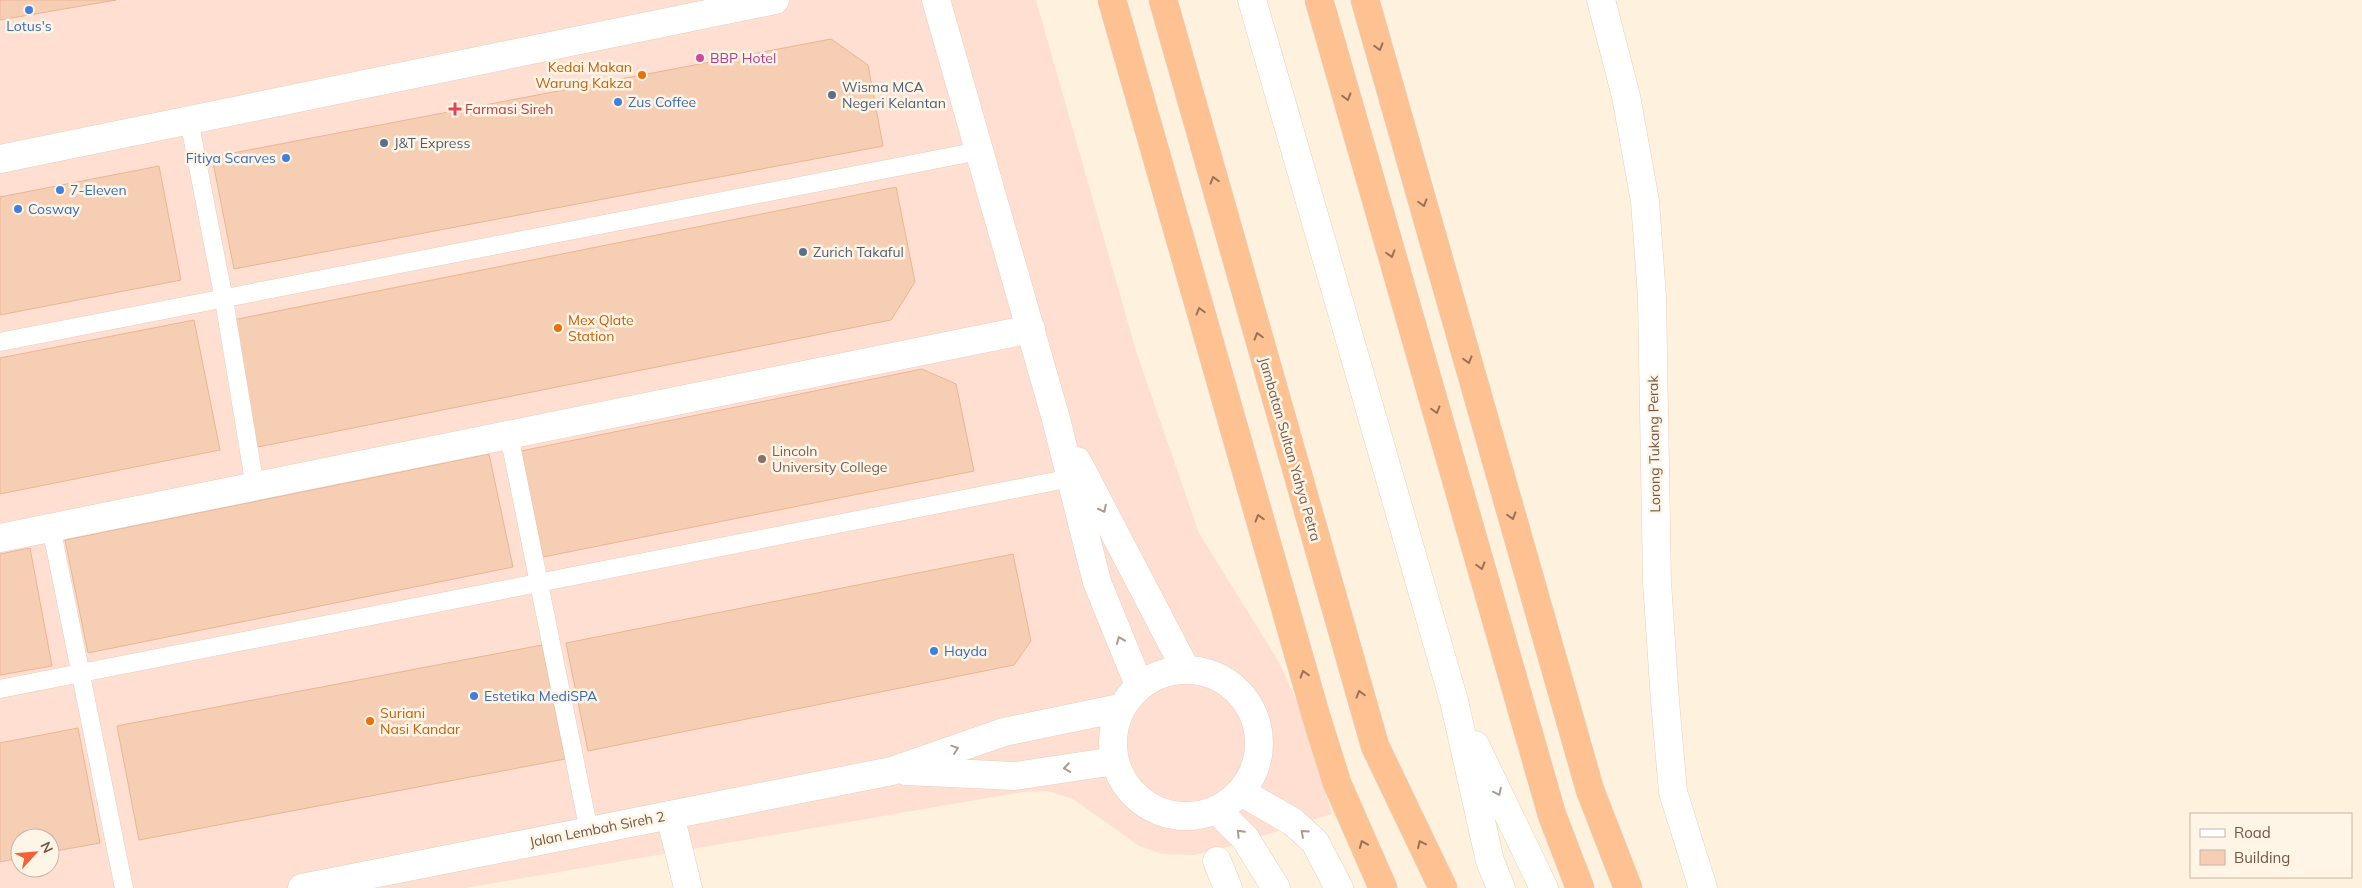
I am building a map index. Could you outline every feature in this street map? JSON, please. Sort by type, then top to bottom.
[{"type":"highway","points":[[1112,0],[1316,716],[1338,782],[1372,866],[1383,888]]},
{"type":"highway","name":"Jambatan Sultan Yahya Petra","points":[[1162,0],[1375,746],[1443,888]]},
{"type":"highway","points":[[1319,0],[1552,815],[1580,888]]},
{"type":"highway","points":[[1366,0],[1590,790],[1628,888]]},
{"type":"street","points":[[0,159],[775,0]]},
{"type":"street","points":[[936,0],[1056,419],[1097,582],[1138,685]]},
{"type":"street","points":[[1252,0],[1454,701],[1490,860],[1501,888]]},
{"type":"street","name":"Lorong Tukang Perak","points":[[1601,0],[1626,96],[1645,202],[1652,297],[1657,582],[1665,701],[1674,792],[1702,888]]},
{"type":"street","points":[[0,538],[1031,329]]},
{"type":"street","points":[[1056,419],[1185,668]]},
{"type":"street","points":[[1185,668],[1210,673],[1231,684],[1248,702],[1257,724],[1259,748],[1254,771],[1241,792],[1217,810],[1196,816],[1175,816],[1155,809],[1137,798],[1123,781],[1115,761],[1112,743],[1114,725],[1120,708],[1138,685],[1160,673],[1185,668]]},
{"type":"street","points":[[1454,701],[1544,888]]},
{"type":"street","points":[[892,771],[1004,732],[1120,708]]},
{"type":"street","points":[[892,771],[1015,776],[1115,761]]},
{"type":"street","name":"Jalan Lembah Sireh 2","points":[[302,888],[892,771]]},
{"type":"street","points":[[1241,792],[1293,822],[1314,842],[1339,888]]},
{"type":"street","points":[[1217,810],[1245,838],[1276,888]]},
{"type":"street","points":[[670,815],[688,888]]},
{"type":"street","points":[[1217,861],[1228,888]]},
{"type":"lane","points":[[189,120],[224,300],[255,487]]},
{"type":"lane","points":[[0,342],[224,300],[979,151]]},
{"type":"lane","points":[[509,435],[589,831]]},
{"type":"lane","points":[[0,689],[1071,478]]},
{"type":"lane","points":[[52,527],[124,888]]},
{"type":"shaded area","points":[[0,0],[1036,0],[1136,351],[1199,533],[1279,662],[1297,702],[1332,814],[1221,849],[1193,855],[1162,854],[1139,846],[1073,799],[1047,791],[1023,792],[466,888],[0,888]]},
{"type":"building","name":"Lotus's","points":[[0,0],[116,0],[0,20]]},
{"type":"building","points":[[831,39],[868,65],[883,146],[234,269],[212,157]]},
{"type":"building","points":[[159,166],[181,280],[0,315],[0,197]]},
{"type":"building","points":[[896,187],[915,282],[891,320],[253,448],[228,321]]},
{"type":"building","points":[[194,320],[220,450],[0,494],[0,358]]},
{"type":"building","points":[[922,369],[956,384],[974,471],[543,557],[521,451]]},
{"type":"building","points":[[489,454],[513,567],[88,653],[65,540]]},
{"type":"building","points":[[30,548],[52,666],[0,675],[0,554]]},
{"type":"building","points":[[1013,554],[1031,641],[1014,665],[588,751],[566,643]]},
{"type":"building","points":[[542,645],[565,759],[139,840],[117,726]]},
{"type":"building","points":[[78,728],[100,843],[60,850],[60,828],[10,828],[10,860],[0,862],[0,743]]},
{"type":"place","name":"Lotus's","points":[[29,10]]},
{"type":"place","name":"BBP Hotel","points":[[700,58]]},
{"type":"place","name":"Kedai Makan Warung Kakza","points":[[642,75]]},
{"type":"place","name":"Wisma MCA Negeri Kelantan","points":[[832,95]]},
{"type":"place","name":"Zus Coffee","points":[[618,102]]},
{"type":"place","name":"Farmasi Sireh","points":[[455,109]]},
{"type":"place","name":"J&T Express","points":[[384,143]]},
{"type":"place","name":"Fitiya Scarves","points":[[286,158]]},
{"type":"place","name":"7-Eleven","points":[[60,190]]},
{"type":"place","name":"Cosway","points":[[18,209]]},
{"type":"place","name":"Zurich Takaful","points":[[803,252]]},
{"type":"place","name":"Mex Qlate Station","points":[[558,328]]},
{"type":"place","name":"Lincoln University College","points":[[762,459]]},
{"type":"place","name":"Hayda","points":[[934,651]]},
{"type":"place","name":"Estetika MediSPA","points":[[474,696]]},
{"type":"place","name":"Suriani Nasi Kandar","points":[[370,721]]}]
